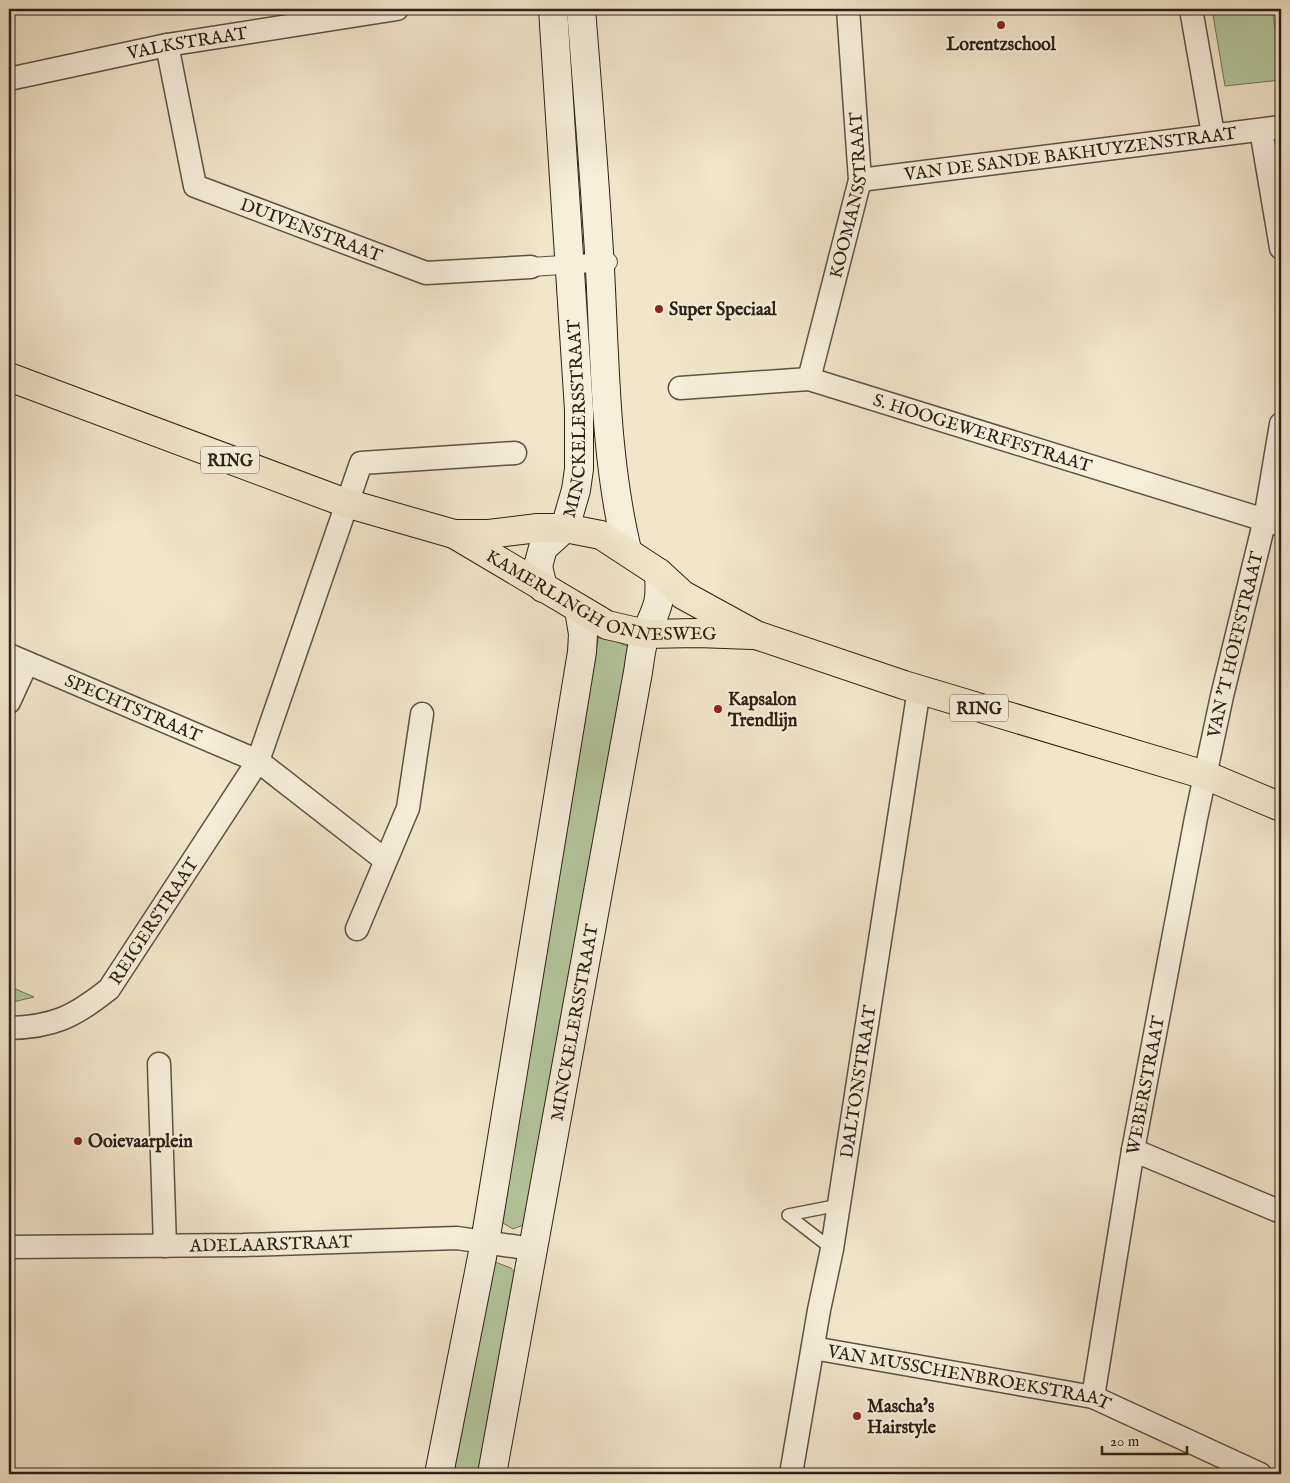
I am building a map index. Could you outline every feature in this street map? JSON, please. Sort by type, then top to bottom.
[{"type":"main road","name":"MINCKELERSSTRAAT","points":[[542,588],[538,566],[543,548],[566,528],[580,469],[580,410],[552,9]]},
{"type":"main road","name":"MINCKELERSSTRAAT","points":[[581,9],[605,262],[607,404],[615,496],[627,550]]},
{"type":"main road","name":"KAMERLINGH ONNESWEG","points":[[9,378],[346,503],[454,534],[578,610],[607,625],[646,634],[756,635]]},
{"type":"main road","name":"KAMERLINGH ONNESWEG","points":[[454,534],[489,534],[538,528],[566,528],[601,535],[627,550],[659,573],[683,595],[756,635],[919,690],[1268,794],[1281,807]]},
{"type":"main road","name":"MINCKELERSSTRAAT","points":[[492,1474],[646,634],[655,618],[661,597],[659,573]]},
{"type":"main road","points":[[439,1474],[485,1242],[582,652],[583,634],[578,610]]},
{"type":"street","name":"VALKSTRAAT","points":[[9,79],[167,46],[397,9]]},
{"type":"street","name":"KOOMANSSTRAAT","points":[[809,379],[860,180],[848,9]]},
{"type":"street","points":[[1191,9],[1213,134]]},
{"type":"street","name":"DUIVENSTRAAT","points":[[167,46],[195,186],[426,273],[570,266]]},
{"type":"street","points":[[1271,128],[1281,248]]},
{"type":"street","name":"VAN DE SANDE BAKHUYZENSTRAAT","points":[[860,180],[1271,128]]},
{"type":"street","points":[[570,266],[605,262]]},
{"type":"street","name":"S. HOOGEWERFFSTRAAT","points":[[680,388],[809,379],[1273,522]]},
{"type":"street","name":"VAN 'T HOFFSTRAAT","points":[[1204,775],[1273,522],[1281,424]]},
{"type":"street","points":[[346,503],[361,463],[515,453]]},
{"type":"street","name":"REIGERSTRAAT","points":[[9,1028],[38,1027],[63,1019],[89,1006],[109,990],[258,761],[346,503]]},
{"type":"street","points":[[9,702],[18,659]]},
{"type":"street","name":"SPECHTSTRAAT","points":[[18,659],[258,761]]},
{"type":"street","name":"DALTONSTRAAT","points":[[791,1474],[832,1249],[919,690]]},
{"type":"street","points":[[357,929],[408,808],[422,714]]},
{"type":"street","points":[[258,761],[385,860]]},
{"type":"street","name":"WEBERSTRAAT","points":[[1093,1398],[1133,1150],[1204,775]]},
{"type":"street","points":[[158,1064],[165,1246]]},
{"type":"street","points":[[1133,1150],[1281,1212]]},
{"type":"street","name":"ADELAARSTRAAT","points":[[9,1247],[165,1246],[457,1238],[532,1249]]},
{"type":"street","name":"VAN MUSSCHENBROEKSTRAAT","points":[[813,1348],[1093,1398],[1260,1474]]},
{"type":"lane","points":[[832,1249],[788,1215],[839,1204]]},
{"type":"green space","points":[[1212,9],[1272,9],[1281,66],[1281,80],[1225,86]]},
{"type":"green space","points":[[599,634],[629,647],[526,1224],[513,1229],[503,1223],[499,1214]]},
{"type":"green space","points":[[9,986],[34,997],[9,1003]]},
{"type":"green space","points":[[495,1262],[511,1268],[517,1276],[481,1474],[450,1474]]},
{"type":"place","name":"Lorentzschool","points":[[1001,25]]},
{"type":"place","name":"Super Speciaal","points":[[659,309]]},
{"type":"place","name":"Kapsalon Trendlijn","points":[[718,709]]},
{"type":"place","name":"Ooievaarplein","points":[[78,1141]]},
{"type":"place","name":"Mascha's Hairstyle","points":[[857,1416]]}]
